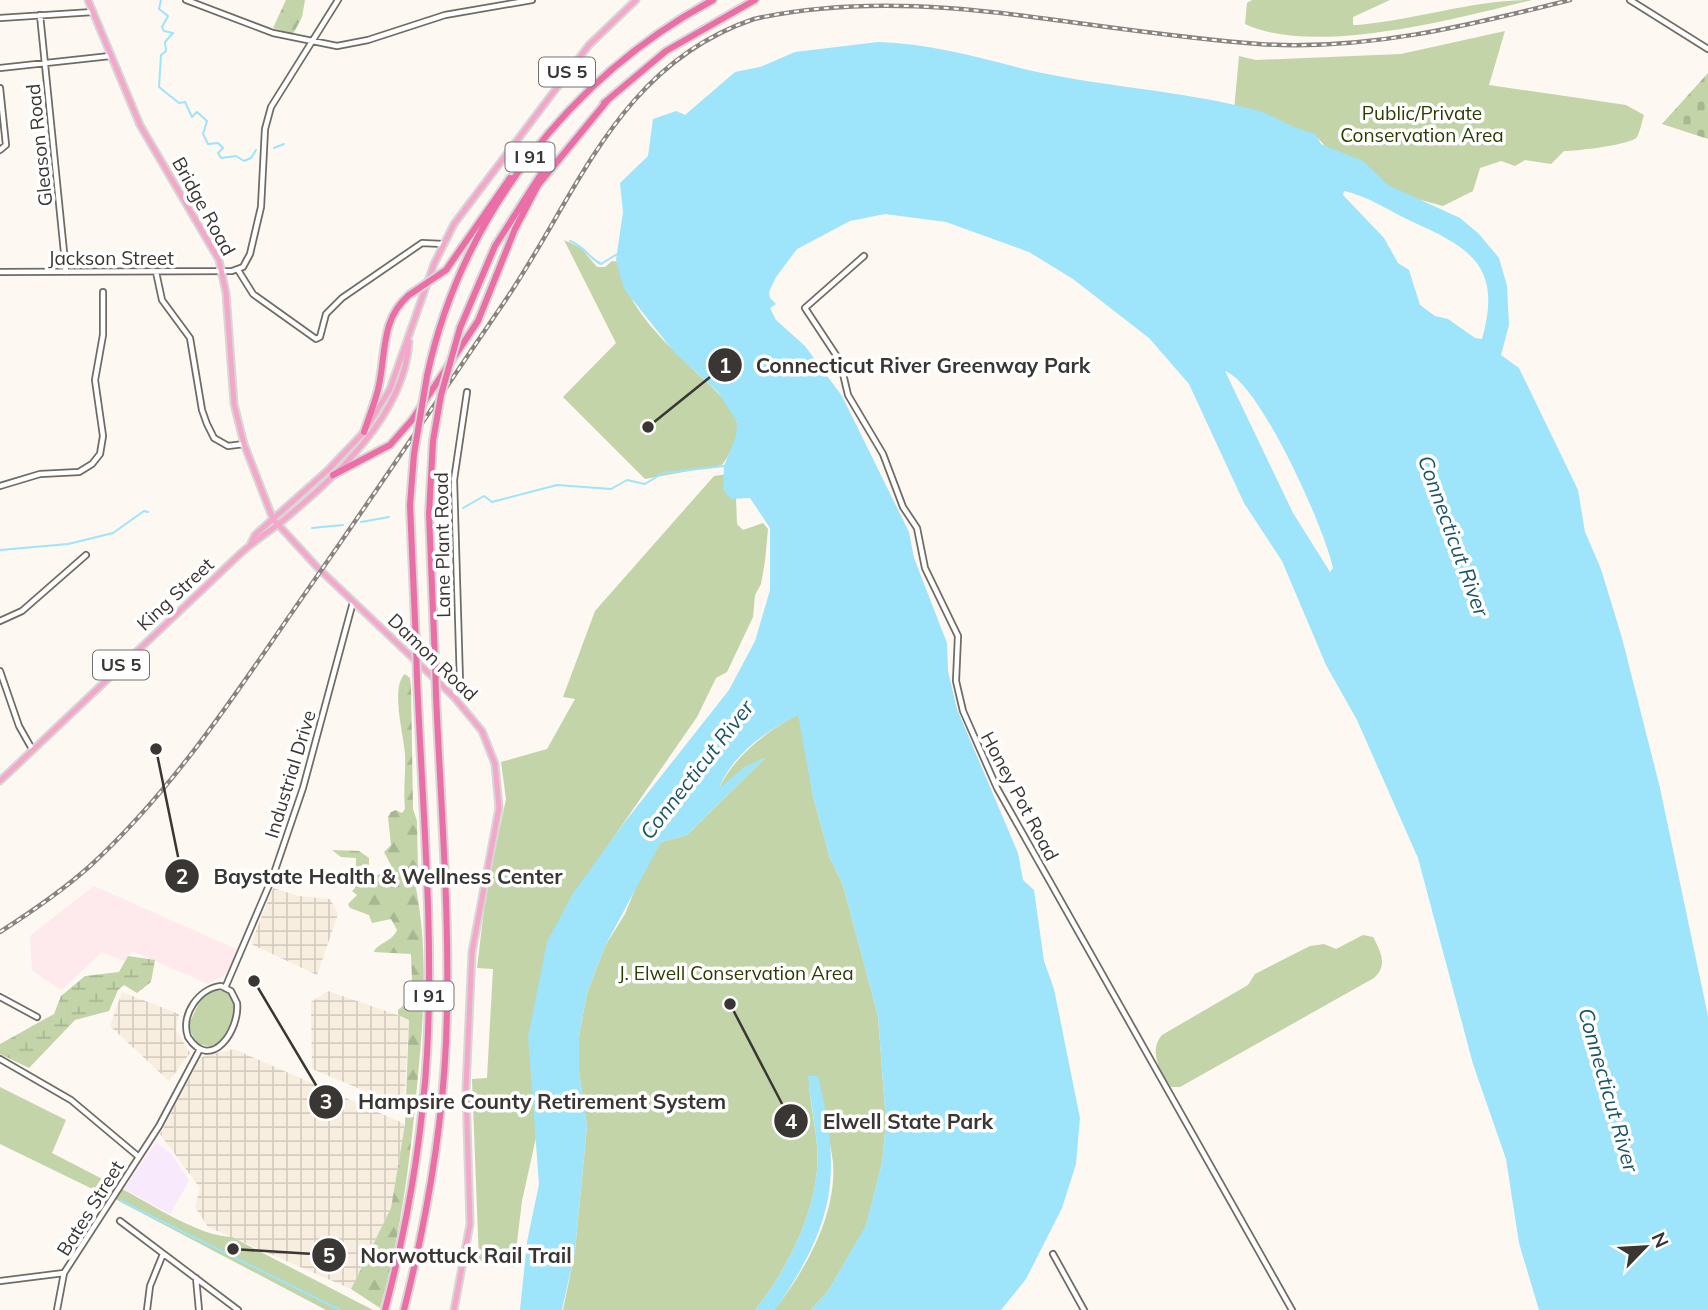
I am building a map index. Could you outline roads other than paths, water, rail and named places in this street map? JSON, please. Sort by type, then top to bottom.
[{"type":"highway","name":"I 91","points":[[385,1310],[410,1201],[427,1055],[429,972],[410,505],[414,454],[427,376],[442,320],[467,260],[498,204],[535,150],[572,108],[620,64],[665,29],[713,0]]},
{"type":"highway","name":"I 91","points":[[404,1310],[431,1185],[446,1045],[447,957],[429,522],[433,441],[444,385],[460,328],[488,261],[523,200],[562,147],[607,101],[666,51],[755,0]]},
{"type":"highway","points":[[333,475],[390,445],[412,420],[478,321],[515,229],[538,185],[607,101]]},
{"type":"highway","points":[[364,432],[379,386],[388,326],[396,309],[409,295],[446,270],[497,194],[535,150]]},
{"type":"main road","name":"Bridge Road","points":[[88,0],[140,125],[208,239],[222,270],[230,373],[244,444],[275,522]]},
{"type":"main road","name":"US 5","points":[[275,522],[351,448],[387,397],[443,244],[474,195],[577,60],[614,18],[636,0]]},
{"type":"main road","name":"US 5","points":[[275,522],[333,475],[366,439],[385,411],[403,371],[410,337]]},
{"type":"main road","name":"Damon Road","points":[[275,522],[353,602],[454,697],[487,740],[497,773],[500,802],[473,942],[466,1089],[470,1224],[454,1310]]},
{"type":"main road","name":"King Street","points":[[0,781],[250,545],[255,535],[275,522]]},
{"type":"street","points":[[186,0],[243,23],[311,43],[349,45],[445,15],[532,0]]},
{"type":"street","points":[[338,0],[274,98],[267,117],[261,207],[248,258],[238,270],[253,294],[316,339],[320,337],[324,318],[331,307],[417,245],[428,241],[443,244]]},
{"type":"street","points":[[1630,0],[1708,49]]},
{"type":"street","points":[[0,18],[93,12]]},
{"type":"street","name":"Gleason Road","points":[[40,15],[66,272]]},
{"type":"street","points":[[0,68],[110,56]]},
{"type":"street","points":[[0,88],[6,145],[1,150]]},
{"type":"street","name":"Honey Pot Road","points":[[864,256],[805,308],[840,361],[848,395],[883,454],[902,507],[917,528],[925,568],[957,634],[957,688],[974,741],[997,788],[1292,1310]]},
{"type":"street","name":"Jackson Street","points":[[0,272],[238,270]]},
{"type":"street","points":[[156,272],[162,300],[190,338],[202,410],[211,434],[228,446],[244,444]]},
{"type":"street","points":[[0,486],[40,474],[79,472],[89,467],[100,454],[103,436],[95,380],[103,335],[103,292]]},
{"type":"street","name":"Lane Plant Road","points":[[454,697],[460,680],[454,480],[467,392]]},
{"type":"street","points":[[0,621],[22,611],[86,555]]},
{"type":"street","name":"Industrial Drive","points":[[225,988],[272,877],[303,788],[353,602]]},
{"type":"street","points":[[0,671],[19,726],[32,749]]},
{"type":"street","points":[[225,988],[234,995],[238,1006],[229,1038],[217,1048],[200,1049],[186,1034],[187,1017],[205,990],[225,988]]},
{"type":"street","points":[[0,997],[37,1017]]},
{"type":"street","points":[[0,1059],[71,1100],[139,1157],[181,1088],[200,1049]]},
{"type":"street","name":"Bates Street","points":[[64,1273],[139,1157]]},
{"type":"street","points":[[120,1221],[238,1310]]},
{"type":"street","points":[[147,1310],[150,1286],[163,1254]]},
{"type":"street","points":[[1053,1254],[1084,1310]]},
{"type":"street","points":[[0,1281],[64,1273],[57,1310]]},
{"type":"street","points":[[196,1278],[199,1310]]},
{"type":"water","name":"Connecticut River","points":[[878,42],[915,45],[1053,75],[1256,110],[1315,133],[1321,144],[1363,161],[1388,185],[1460,218],[1479,234],[1499,258],[1507,286],[1509,325],[1501,355],[1519,368],[1578,490],[1585,532],[1601,569],[1622,638],[1660,788],[1708,1016],[1708,1310],[1539,1310],[1519,1243],[1506,1159],[1473,1064],[1418,858],[1357,720],[1326,665],[1282,561],[1244,503],[1189,384],[1149,338],[1073,279],[1029,252],[946,222],[885,214],[850,221],[797,249],[776,277],[769,292],[770,298],[776,304],[770,308],[776,320],[805,346],[842,396],[909,532],[914,558],[947,643],[948,671],[957,709],[1018,853],[1023,880],[1034,890],[1044,961],[1054,989],[1080,1118],[1076,1164],[1062,1208],[1026,1279],[1001,1310],[811,1310],[828,1291],[866,1225],[882,1163],[886,1123],[878,1016],[843,885],[830,858],[813,796],[798,715],[774,728],[742,754],[732,765],[719,788],[745,767],[766,757],[687,835],[661,842],[605,946],[587,993],[579,1036],[579,1072],[587,1126],[575,1251],[562,1310],[520,1310],[527,1242],[539,1184],[528,1037],[547,942],[573,893],[624,823],[729,690],[755,641],[770,590],[770,528],[750,498],[731,499],[723,490],[724,466],[736,436],[737,422],[718,392],[675,353],[624,289],[616,260],[623,212],[620,183],[648,156],[653,119],[676,111],[685,115],[735,72],[760,67],[795,52]],"holes":[[[1344,191],[1371,200],[1434,232],[1466,252],[1478,264],[1485,278],[1488,295],[1482,339],[1475,338],[1448,319],[1435,316],[1420,305],[1409,270],[1398,263],[1384,238],[1343,195]],[[1225,371],[1239,381],[1256,401],[1289,459],[1318,522],[1333,568],[1330,572],[1293,513]]]},
{"type":"water","points":[[808,1076],[818,1076],[826,1111],[831,1170],[828,1196],[812,1248],[778,1306],[774,1310],[755,1310],[780,1275],[791,1254],[809,1211],[814,1189],[817,1146]]},
{"type":"waterway","points":[[161,0],[159,9],[168,16],[162,27],[164,31],[173,33],[165,42],[166,51],[161,55],[159,87],[179,103],[185,102],[192,117],[197,112],[207,121],[203,134],[208,144],[218,143],[223,148],[218,153],[221,158],[236,156],[244,161],[251,158],[256,150]]},
{"type":"waterway","points":[[274,148],[284,144]]},
{"type":"waterway","points":[[570,241],[601,264],[619,253]]},
{"type":"waterway","points":[[463,508],[484,496],[492,502],[557,485],[611,489],[627,480],[645,484],[663,473],[724,466]]},
{"type":"waterway","points":[[0,550],[68,544],[113,533],[144,511],[148,512]]},
{"type":"waterway","points":[[361,522],[389,517]]},
{"type":"waterway","points":[[312,528],[343,525]]},
{"type":"waterway","points":[[121,1201],[340,1310]]},
{"type":"railway","points":[[0,932],[46,901],[90,866],[121,836],[178,771],[255,666],[505,301],[606,136],[635,100],[668,67],[707,40],[754,19],[786,13],[852,6],[918,6],[984,11],[1259,44],[1338,44],[1455,27],[1570,0]]},
{"type":"place","name":"Connecticut River Greenway Park","points":[[648,427]]},
{"type":"place","name":"Baystate Health & Wellness Center","points":[[156,749]]},
{"type":"place","name":"Hampsire County Retirement System","points":[[254,981]]},
{"type":"place","name":"Elwell State Park","points":[[730,1004]]},
{"type":"place","name":"Norwottuck Rail Trail","points":[[233,1249]]},
{"type":"park label","name":"Public/Private Conservation Area","points":[[1422,124]]},
{"type":"park label","name":"J. Elwell Conservation Area","points":[[736,973]]}]
